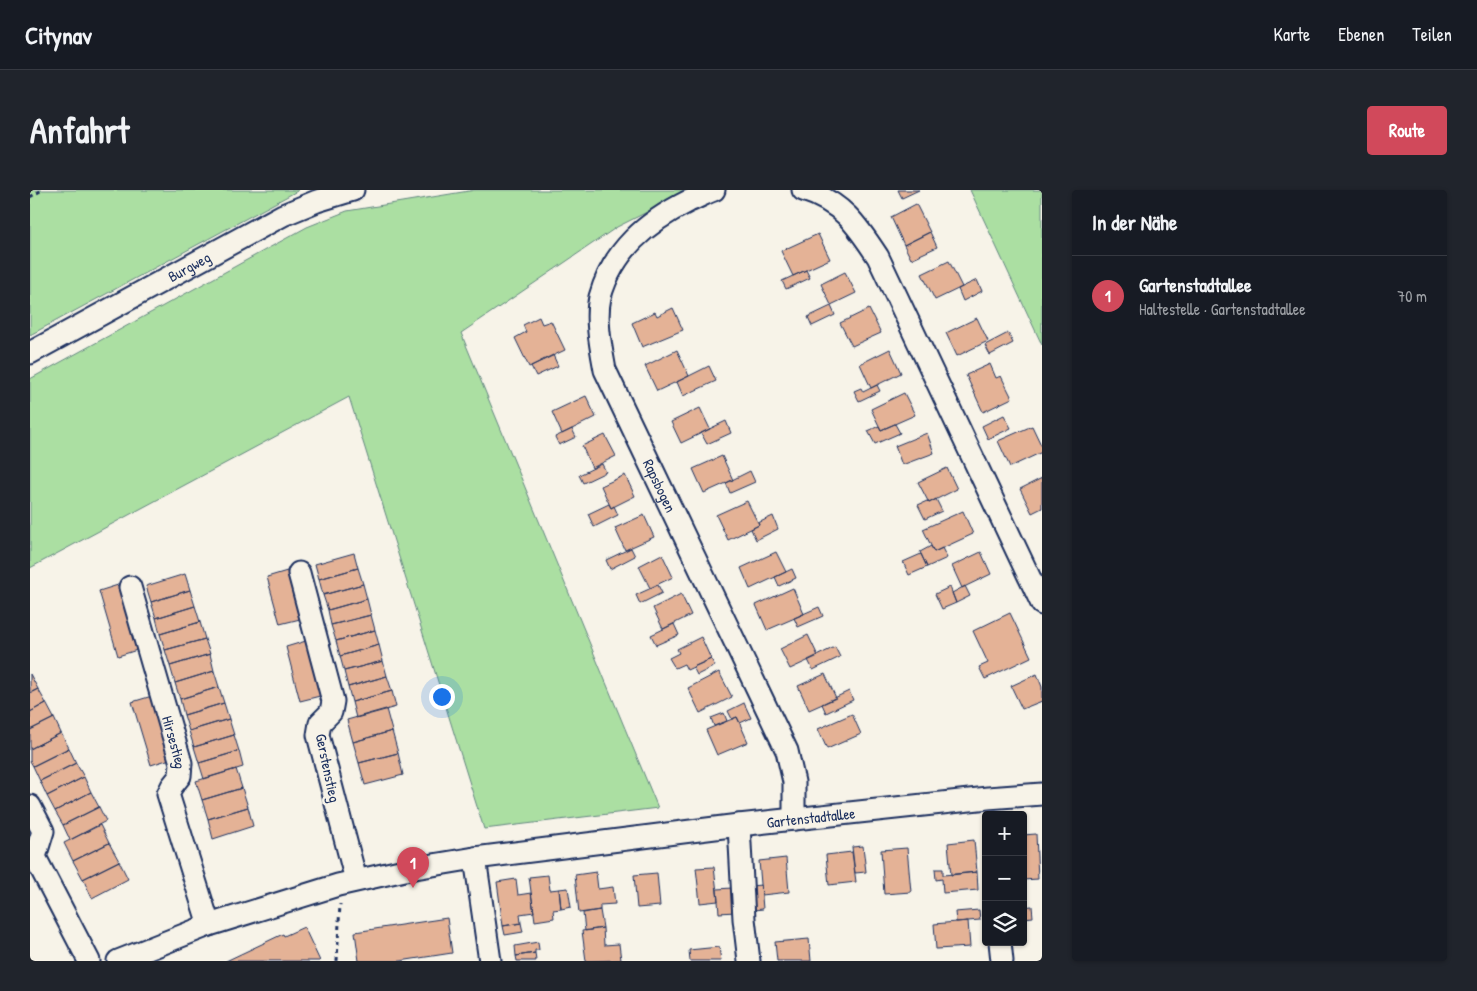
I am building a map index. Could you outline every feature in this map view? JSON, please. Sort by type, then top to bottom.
[{"type":"street","name":"Burgweg","points":[[30,353],[283,215],[317,201],[353,190]]},
{"type":"street","name":"Rapsbogen","points":[[714,190],[666,213],[635,237],[614,264],[600,298],[598,335],[606,370],[787,751],[794,782],[794,819]]},
{"type":"street","points":[[804,190],[836,205],[857,225],[878,257],[1042,604]]},
{"type":"street","name":"Gerstenstieg","points":[[299,573],[333,701],[332,712],[320,723],[318,735],[347,883]]},
{"type":"street","name":"Hirsestieg","points":[[130,587],[181,763],[180,776],[168,794],[209,925]]},
{"type":"street","name":"Gartenstadtallee","points":[[118,961],[209,925],[347,883],[409,869],[475,858],[794,819],[989,807],[1042,794]]},
{"type":"street","points":[[30,806],[43,830],[35,857],[89,961]]},
{"type":"street","points":[[739,825],[744,919],[749,961]]},
{"type":"street","points":[[475,858],[490,961]]},
{"type":"street","points":[[1000,946],[1002,961]]},
{"type":"path","points":[[30,197],[42,190]]},
{"type":"path","points":[[337,961],[340,903],[347,883]]},
{"type":"green space","points":[[30,190],[299,190],[30,335]]},
{"type":"green space","points":[[475,190],[691,190],[617,227],[461,333],[658,808],[484,829],[349,397],[30,568],[30,379],[307,227],[347,211]]},
{"type":"green space","points":[[970,190],[1042,190],[1042,345]]},
{"type":"building","points":[[898,190],[919,190],[902,198]]},
{"type":"building","points":[[916,204],[930,232],[904,245],[891,217]]},
{"type":"building","points":[[930,232],[937,247],[911,259],[904,245]]},
{"type":"building","points":[[818,234],[830,259],[793,276],[781,251]]},
{"type":"building","points":[[949,261],[962,287],[935,300],[922,274]]},
{"type":"building","points":[[806,270],[810,278],[786,289],[782,281]]},
{"type":"building","points":[[845,272],[856,293],[831,305],[821,284]]},
{"type":"building","points":[[977,280],[982,291],[963,301],[958,289]]},
{"type":"building","points":[[831,306],[835,315],[812,326],[808,317]]},
{"type":"building","points":[[673,308],[683,330],[642,347],[632,323],[655,312],[657,316]]},
{"type":"building","points":[[869,309],[881,333],[852,346],[840,323]]},
{"type":"building","points":[[539,317],[542,324],[551,321],[565,350],[529,367],[515,338],[526,332],[523,325]]},
{"type":"building","points":[[977,318],[988,341],[957,356],[946,333]]},
{"type":"building","points":[[1008,333],[1013,343],[990,355],[985,345]]},
{"type":"building","points":[[890,349],[901,373],[871,388],[860,364]]},
{"type":"building","points":[[677,350],[689,376],[657,391],[645,366]]},
{"type":"building","points":[[553,355],[558,366],[536,376],[531,366]]},
{"type":"building","points":[[990,364],[996,378],[1001,376],[1012,398],[983,412],[966,375]]},
{"type":"building","points":[[709,366],[716,381],[683,396],[677,382]]},
{"type":"building","points":[[877,385],[880,391],[859,401],[854,391],[861,388],[863,392]]},
{"type":"building","points":[[904,393],[915,415],[881,430],[871,409]]},
{"type":"building","points":[[586,396],[596,417],[562,434],[552,412]]},
{"type":"building","points":[[700,408],[710,429],[681,443],[671,422]]},
{"type":"building","points":[[1004,415],[1011,428],[988,439],[982,426]]},
{"type":"building","points":[[726,421],[731,433],[707,444],[701,433]]},
{"type":"building","points":[[895,424],[900,433],[875,444],[868,431],[879,426],[881,430]]},
{"type":"building","points":[[1032,426],[1042,447],[1042,452],[1010,467],[998,441]]},
{"type":"building","points":[[572,429],[576,437],[559,445],[555,437]]},
{"type":"building","points":[[927,433],[934,453],[902,465],[895,446]]},
{"type":"building","points":[[605,435],[616,456],[592,468],[582,446]]},
{"type":"building","points":[[722,456],[733,480],[704,493],[693,469]]},
{"type":"building","points":[[602,464],[606,472],[583,483],[579,475]]},
{"type":"building","points":[[947,468],[957,489],[929,503],[918,482]]},
{"type":"building","points":[[750,471],[755,482],[730,493],[726,483]]},
{"type":"building","points":[[625,475],[635,496],[611,508],[601,486]]},
{"type":"building","points":[[1042,478],[1042,508],[1032,513],[1020,489]]},
{"type":"building","points":[[936,499],[942,511],[925,519],[918,505],[927,501],[929,503]]},
{"type":"building","points":[[747,501],[759,525],[728,540],[716,515]]},
{"type":"building","points":[[609,504],[611,508],[614,506],[618,515],[594,527],[588,514]]},
{"type":"building","points":[[963,511],[973,534],[934,552],[923,529]]},
{"type":"building","points":[[644,515],[654,537],[625,550],[615,528]]},
{"type":"building","points":[[773,516],[778,529],[756,540],[751,529],[759,525],[758,523]]},
{"type":"building","points":[[931,546],[934,552],[942,548],[947,558],[927,567],[920,552]]},
{"type":"building","points":[[631,548],[635,556],[610,569],[606,560]]},
{"type":"building","points":[[776,552],[786,572],[750,589],[741,568]]},
{"type":"building","points":[[981,552],[991,574],[962,588],[952,566]]},
{"type":"building","points":[[354,553],[358,568],[319,579],[315,564]]},
{"type":"building","points":[[662,554],[673,577],[650,588],[639,566]]},
{"type":"building","points":[[921,554],[927,567],[909,575],[903,562]]},
{"type":"building","points":[[358,568],[363,584],[323,595],[319,579]]},
{"type":"building","points":[[792,569],[796,578],[779,586],[775,577]]},
{"type":"building","points":[[287,571],[300,619],[280,624],[267,577]]},
{"type":"building","points":[[185,574],[190,590],[151,602],[146,586]]},
{"type":"building","points":[[363,584],[367,599],[328,610],[323,595]]},
{"type":"building","points":[[118,585],[137,650],[118,656],[99,591]]},
{"type":"building","points":[[658,585],[662,593],[640,604],[636,595]]},
{"type":"building","points":[[965,586],[970,596],[956,603],[952,593]]},
{"type":"building","points":[[950,587],[956,603],[942,609],[935,594]]},
{"type":"building","points":[[793,588],[804,614],[767,630],[756,605]]},
{"type":"building","points":[[190,590],[195,606],[156,618],[151,602]]},
{"type":"building","points":[[681,594],[691,615],[663,629],[653,608]]},
{"type":"building","points":[[367,599],[371,615],[331,625],[328,610]]},
{"type":"building","points":[[195,606],[200,622],[160,634],[156,618]]},
{"type":"building","points":[[819,607],[823,616],[798,627],[794,618]]},
{"type":"building","points":[[1010,613],[1031,657],[985,679],[979,667],[988,663],[973,631]]},
{"type":"building","points":[[371,615],[375,630],[336,641],[331,625]]},
{"type":"building","points":[[200,622],[205,639],[165,650],[160,634]]},
{"type":"building","points":[[674,624],[679,635],[656,645],[651,635]]},
{"type":"building","points":[[375,630],[379,645],[340,656],[336,641]]},
{"type":"building","points":[[808,635],[818,656],[790,669],[780,649]]},
{"type":"building","points":[[701,637],[711,659],[687,670],[684,664],[675,668],[669,658],[679,653],[677,649]]},
{"type":"building","points":[[205,639],[210,654],[170,666],[165,650]]},
{"type":"building","points":[[306,641],[320,696],[300,701],[286,647]]},
{"type":"building","points":[[379,645],[383,661],[344,671],[340,656]]},
{"type":"building","points":[[835,647],[840,657],[813,670],[808,660]]},
{"type":"building","points":[[210,654],[214,671],[175,683],[170,666]]},
{"type":"building","points":[[711,659],[715,666],[697,675],[693,667]]},
{"type":"building","points":[[383,661],[387,676],[348,687],[344,671]]},
{"type":"building","points":[[214,671],[219,687],[180,699],[175,683]]},
{"type":"building","points":[[719,672],[732,697],[700,713],[688,688]]},
{"type":"building","points":[[30,674],[38,689],[30,693]]},
{"type":"building","points":[[825,674],[836,698],[809,710],[798,686]]},
{"type":"building","points":[[1037,674],[1042,687],[1042,701],[1022,709],[1011,686]]},
{"type":"building","points":[[387,676],[392,691],[352,702],[348,687]]},
{"type":"building","points":[[219,687],[224,703],[184,715],[180,699]]},
{"type":"building","points":[[38,689],[46,703],[30,712],[30,693]]},
{"type":"building","points":[[392,691],[396,707],[356,718],[352,702]]},
{"type":"building","points":[[849,691],[853,700],[826,713],[822,704]]},
{"type":"building","points":[[152,696],[170,759],[151,765],[132,702]]},
{"type":"building","points":[[46,703],[54,718],[30,730],[30,712]]},
{"type":"building","points":[[224,703],[229,719],[189,731],[184,715]]},
{"type":"building","points":[[744,703],[751,718],[740,723],[737,717],[732,719],[728,711]]},
{"type":"building","points":[[386,709],[392,731],[353,742],[347,720]]},
{"type":"building","points":[[724,713],[727,721],[714,726],[711,718]]},
{"type":"building","points":[[852,714],[861,734],[827,749],[818,729]]},
{"type":"building","points":[[737,717],[748,742],[717,755],[706,730]]},
{"type":"building","points":[[54,718],[61,733],[30,749],[30,730]]},
{"type":"building","points":[[229,719],[234,735],[194,747],[189,731]]},
{"type":"building","points":[[392,731],[398,753],[359,763],[353,742]]},
{"type":"building","points":[[61,733],[69,748],[33,766],[30,761],[30,749]]},
{"type":"building","points":[[234,735],[239,751],[199,763],[194,747]]},
{"type":"building","points":[[69,748],[76,763],[40,781],[33,766]]},
{"type":"building","points":[[239,751],[243,767],[204,779],[199,763]]},
{"type":"building","points":[[398,753],[403,775],[365,785],[359,763]]},
{"type":"building","points":[[76,763],[84,777],[47,796],[40,781]]},
{"type":"building","points":[[236,769],[242,788],[202,800],[196,781]]},
{"type":"building","points":[[84,777],[91,792],[55,811],[47,796]]},
{"type":"building","points":[[242,788],[248,807],[208,819],[202,800]]},
{"type":"building","points":[[91,792],[99,807],[63,825],[55,811]]},
{"type":"building","points":[[99,807],[106,821],[70,840],[63,825]]},
{"type":"building","points":[[248,807],[253,826],[213,839],[208,819]]},
{"type":"building","points":[[100,825],[109,843],[73,861],[64,843]]},
{"type":"building","points":[[1036,834],[1038,879],[1027,880],[1027,835]]},
{"type":"building","points":[[974,840],[977,872],[951,875],[948,843]]},
{"type":"building","points":[[109,843],[119,861],[83,879],[73,861]]},
{"type":"building","points":[[863,846],[866,872],[855,873],[852,847]]},
{"type":"building","points":[[907,848],[911,892],[884,894],[881,850]]},
{"type":"building","points":[[852,852],[856,882],[829,885],[826,855]]},
{"type":"building","points":[[786,858],[789,892],[762,895],[759,861]]},
{"type":"building","points":[[119,861],[128,879],[92,898],[83,879]]},
{"type":"building","points":[[714,867],[718,901],[700,903],[696,868]]},
{"type":"building","points":[[935,869],[943,869],[943,875],[977,872],[978,890],[943,893],[942,879],[936,880]]},
{"type":"building","points":[[596,872],[598,889],[613,887],[615,904],[600,905],[600,910],[579,913],[575,875]]},
{"type":"building","points":[[657,873],[660,906],[637,908],[634,875]]},
{"type":"building","points":[[548,875],[550,890],[559,889],[561,909],[553,910],[554,918],[535,921],[529,877]]},
{"type":"building","points":[[516,879],[518,895],[531,893],[534,912],[520,914],[521,923],[503,926],[497,882]]},
{"type":"building","points":[[761,885],[763,909],[753,910],[751,886]]},
{"type":"building","points":[[568,888],[571,907],[561,909],[559,889]]},
{"type":"building","points":[[732,888],[735,912],[719,913],[717,889]]},
{"type":"building","points":[[1032,906],[1033,917],[1027,918],[1027,907]]},
{"type":"building","points":[[600,910],[603,928],[585,931],[583,913]]},
{"type":"building","points":[[979,910],[980,920],[956,922],[955,912]]},
{"type":"building","points":[[447,918],[452,953],[400,961],[359,961],[355,932]]},
{"type":"building","points":[[968,921],[970,947],[936,949],[934,924]]},
{"type":"building","points":[[521,923],[523,932],[505,935],[503,926]]},
{"type":"building","points":[[304,927],[320,961],[226,961],[283,934],[284,936]]},
{"type":"building","points":[[603,928],[604,945],[619,944],[621,960],[586,961],[582,931]]},
{"type":"building","points":[[809,939],[811,961],[777,961],[775,942]]},
{"type":"building","points":[[538,942],[539,950],[535,950],[535,953],[516,956],[515,946]]},
{"type":"building","points":[[719,947],[721,961],[690,961],[689,950]]},
{"type":"building","points":[[535,953],[536,961],[517,961],[516,956]]},
{"type":"place","name":"Gartenstadtallee","points":[[413,888]]}]
